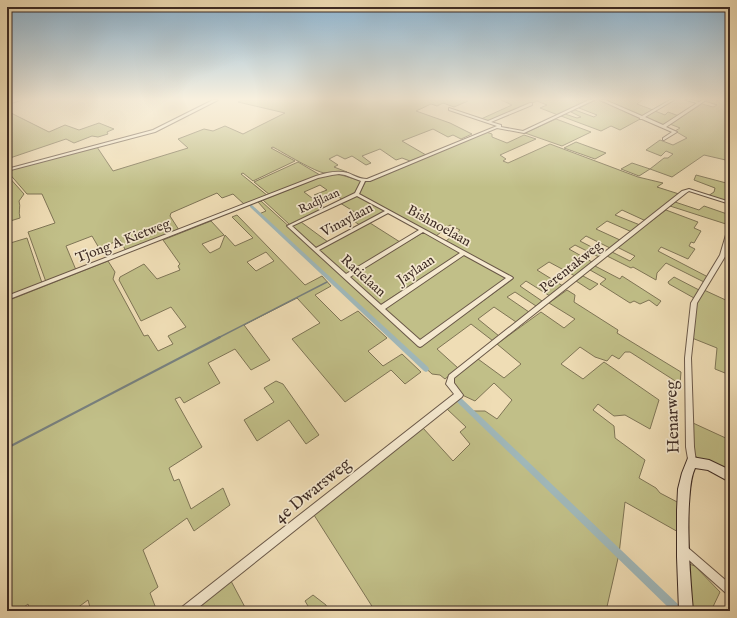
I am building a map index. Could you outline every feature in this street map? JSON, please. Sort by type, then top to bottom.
[{"type":"street","points":[[7,170],[158,129]]},
{"type":"street","points":[[357,194],[364,180],[493,129]]},
{"type":"street","points":[[511,129],[523,132],[530,129]]},
{"type":"street","points":[[664,139],[675,132],[667,129]]},
{"type":"street","name":"Tjong A Kietweg","points":[[7,298],[328,174],[340,173],[364,180]]},
{"type":"street","name":"Perentakweg","points":[[459,395],[450,384],[451,377],[684,192],[689,190],[730,203]]},
{"type":"street","name":"Bishnoelaan","points":[[357,194],[510,278],[420,344]]},
{"type":"street","name":"Radjlaan","points":[[289,226],[357,194]]},
{"type":"street","name":"Vinaylaan","points":[[316,250],[389,212]]},
{"type":"street","name":"Ratielaan","points":[[289,226],[420,344]]},
{"type":"street","name":"Henarweg","points":[[686,611],[683,549],[686,474],[692,462],[690,447],[688,358],[694,303],[723,255],[730,229]]},
{"type":"street","points":[[346,277],[423,230]]},
{"type":"street","name":"Jaylaan","points":[[381,308],[464,252]]},
{"type":"street","name":"4e Dwarsweg","points":[[186,611],[459,395]]},
{"type":"street","points":[[692,462],[709,465],[730,476]]},
{"type":"street","points":[[683,549],[730,591]]},
{"type":"shaded area","points":[[7,129],[43,129],[49,132],[56,129],[114,129],[107,132],[108,134],[98,137],[92,136],[74,143],[66,139],[7,159]]},
{"type":"shaded area","points":[[204,129],[213,131],[218,129],[231,129],[243,134],[253,129],[462,129],[472,134],[461,139],[453,135],[448,137],[433,129],[402,141],[426,155],[410,161],[402,158],[396,160],[380,149],[362,156],[371,163],[366,165],[352,156],[345,159],[337,155],[329,159],[338,165],[334,167],[347,172],[343,173],[321,172],[273,147],[271,148],[295,161],[253,181],[243,173],[241,174],[268,196],[245,205],[233,194],[222,198],[217,193],[171,213],[170,216],[179,230],[126,251],[120,240],[99,248],[92,236],[66,246],[76,270],[46,282],[28,232],[55,223],[42,194],[27,194],[7,171],[97,147],[113,171],[188,148],[178,139]]},
{"type":"shaded area","points":[[534,129],[582,129],[591,132],[562,146],[525,133]]},
{"type":"shaded area","points":[[595,129],[605,129],[601,131]]},
{"type":"shaded area","points":[[679,129],[730,129],[730,161],[704,155],[672,177],[650,169],[664,158],[668,158],[673,154],[666,151],[661,156],[646,150],[660,140],[673,145],[687,138],[675,131]]},
{"type":"shaded area","points":[[486,132],[492,134],[492,137],[507,143],[524,135],[536,139],[500,155],[506,159],[503,161],[508,163],[550,144],[638,177],[663,183],[657,187],[679,194],[646,221],[622,210],[615,215],[640,225],[632,232],[607,221],[596,229],[620,240],[610,248],[586,236],[580,241],[605,254],[599,257],[575,245],[569,249],[592,262],[575,276],[549,262],[537,270],[563,286],[550,296],[526,281],[520,286],[542,301],[536,306],[515,292],[507,297],[529,312],[516,322],[494,307],[478,319],[499,336],[493,341],[471,324],[437,349],[458,368],[445,379],[440,375],[432,374],[259,214],[266,211],[258,202],[261,201],[421,346],[513,279],[446,241],[460,230],[450,225],[436,236],[359,194],[366,181]]},
{"type":"shaded area","points":[[576,142],[606,153],[595,159],[564,148]]},
{"type":"shaded area","points":[[298,162],[320,175],[270,195],[254,182]]},
{"type":"shaded area","points":[[632,163],[650,169],[639,176],[621,169]]},
{"type":"shaded area","points":[[334,173],[362,181],[356,193],[343,200],[333,193],[319,199],[314,195],[327,190],[320,185],[304,192],[325,208],[290,225],[263,200],[323,176]]},
{"type":"shaded area","points":[[7,175],[24,194],[19,201],[20,218],[7,222]]},
{"type":"shaded area","points":[[696,175],[730,184],[730,202],[708,196],[714,192],[715,188],[694,180]]},
{"type":"shaded area","points":[[357,195],[387,211],[360,225],[355,222],[363,217],[340,203]]},
{"type":"shaded area","points":[[675,202],[699,210],[704,206],[730,215],[729,225],[670,206]]},
{"type":"shaded area","points":[[666,210],[698,222],[694,228],[701,231],[694,243],[691,242],[689,246],[695,249],[688,259],[661,247],[658,251],[708,277],[704,282],[666,263],[657,273],[656,280],[633,267],[631,268],[607,256],[612,252],[630,261],[635,256],[617,247]]},
{"type":"shaded area","points":[[237,215],[305,285],[322,276],[331,286],[315,295],[341,321],[358,311],[387,338],[368,351],[383,366],[402,354],[421,372],[405,384],[391,370],[345,402],[292,339],[320,323],[297,298],[244,325],[270,360],[251,370],[235,349],[208,363],[220,383],[184,403],[180,397],[175,399],[202,447],[169,468],[174,481],[179,479],[191,509],[223,488],[230,505],[194,531],[187,518],[143,550],[158,587],[150,593],[157,611],[91,611],[88,600],[73,611],[30,611],[28,604],[19,611],[7,611],[7,315],[9,313],[7,301],[108,261],[115,272],[113,279],[144,336],[148,335],[158,351],[173,344],[168,336],[186,327],[171,307],[141,321],[119,280],[120,277],[144,264],[157,279],[180,270],[178,266],[180,264],[163,240],[211,221],[224,235],[202,244],[210,253],[220,248],[225,235],[235,246],[253,238],[232,217]],"holes":[[[266,252],[274,261],[256,271],[247,262]]]},
{"type":"shaded area","points":[[301,222],[328,242],[316,248],[291,226]]},
{"type":"shaded area","points":[[370,223],[400,242],[346,275],[318,250]]},
{"type":"shaded area","points":[[424,232],[462,252],[380,305],[348,277]]},
{"type":"shaded area","points":[[27,238],[42,283],[7,297],[7,244]]},
{"type":"shaded area","points":[[464,254],[508,278],[420,342],[383,308]]},
{"type":"shaded area","points":[[595,266],[620,279],[622,276],[661,301],[657,306],[649,300],[640,304],[634,301],[630,303],[600,284],[606,279],[590,270]]},
{"type":"shaded area","points":[[583,276],[598,284],[590,290],[576,281]]},
{"type":"shaded area","points":[[674,277],[699,290],[694,298],[669,284],[668,282]]},
{"type":"shaded area","points":[[567,290],[575,295],[574,302],[618,330],[617,333],[681,372],[680,384],[630,352],[625,352],[619,359],[612,355],[607,361],[595,357],[580,347],[561,364],[583,379],[604,362],[659,400],[650,429],[625,415],[614,416],[598,404],[593,410],[614,426],[615,438],[645,460],[639,478],[656,488],[660,493],[681,504],[680,533],[625,502],[619,554],[606,611],[375,611],[314,515],[423,428],[453,461],[470,444],[460,432],[466,427],[447,409],[458,399],[472,411],[485,411],[497,419],[512,400],[494,383],[475,401],[460,394],[452,379],[478,359],[504,378],[521,364],[497,344],[541,312],[564,328],[575,319],[549,303]]},
{"type":"shaded area","points":[[704,290],[730,302],[730,375],[715,369],[717,348],[692,338],[694,304]]},
{"type":"shaded area","points":[[276,381],[283,384],[319,435],[306,444],[289,420],[257,441],[244,420],[274,402],[264,388]]},
{"type":"shaded area","points":[[693,423],[730,440],[730,475],[697,458],[693,452]]},
{"type":"shaded area","points":[[689,564],[695,566],[720,592],[711,611],[690,611]]},
{"type":"shaded area","points":[[231,581],[247,611],[192,611]]},
{"type":"shaded area","points":[[313,595],[326,605],[328,611],[311,611],[305,601]]},
{"type":"waterway","points":[[251,206],[426,369]]},
{"type":"waterway","points":[[218,338],[327,282]]},
{"type":"waterway","points":[[7,448],[220,337]]},
{"type":"waterway","points":[[458,399],[678,610]]}]
